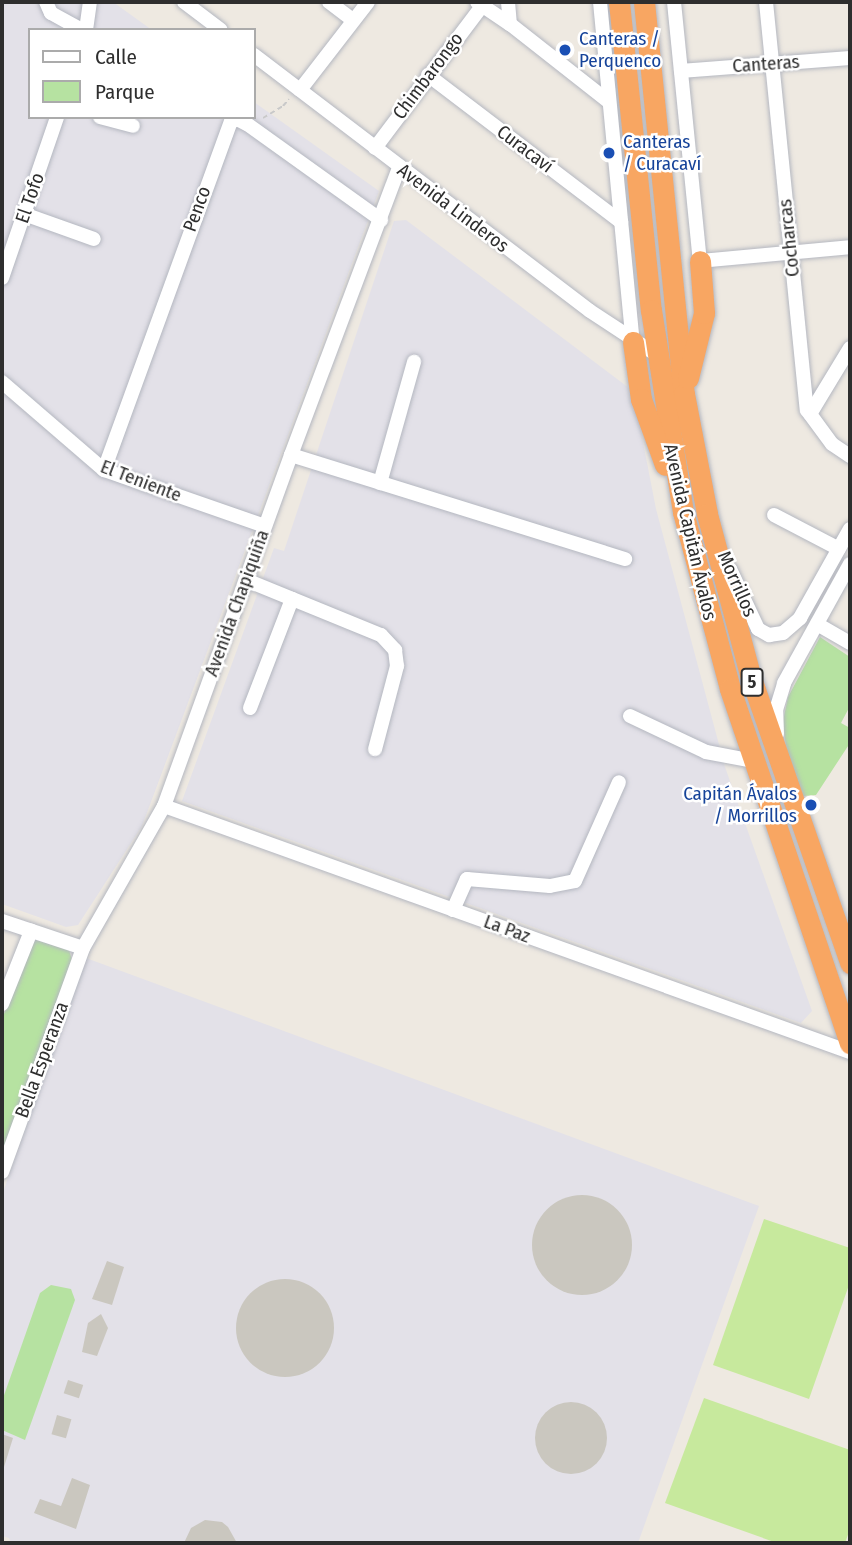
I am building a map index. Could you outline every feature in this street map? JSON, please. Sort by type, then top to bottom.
[{"type":"highway","name":"Avenida Capitán Ávalos","points":[[619,2],[656,355],[683,512],[715,641],[850,1043]]},
{"type":"highway","name":"Avenida Capitán Ávalos","points":[[644,2],[684,394],[707,514],[734,623],[850,963]]},
{"type":"highway","points":[[684,394],[704,313],[700,261]]},
{"type":"highway","points":[[633,342],[641,399],[683,512]]},
{"type":"highway","points":[[656,355],[684,394]]},
{"type":"street","points":[[46,2],[51,13],[80,28]]},
{"type":"street","points":[[84,28],[90,2]]},
{"type":"street","points":[[184,2],[217,28]]},
{"type":"street","points":[[329,2],[353,20]]},
{"type":"street","points":[[298,89],[368,2]]},
{"type":"street","points":[[508,2],[510,24]]},
{"type":"street","points":[[600,2],[633,342]]},
{"type":"street","points":[[674,2],[700,261],[850,247]]},
{"type":"street","name":"Cocharcas","points":[[766,2],[790,251],[810,414],[832,444],[850,456]]},
{"type":"street","points":[[479,4],[510,24],[608,101]]},
{"type":"street","name":"Chimbarongo","points":[[375,148],[479,4]]},
{"type":"street","name":"Avenida Linderos","points":[[256,57],[633,342],[656,355]]},
{"type":"street","name":"Canteras","points":[[681,71],[850,58]]},
{"type":"street","name":"Curacaví","points":[[428,75],[621,222]]},
{"type":"street","name":"El Tofo","points":[[2,278],[5,260],[24,214],[56,119]]},
{"type":"street","points":[[107,119],[133,126]]},
{"type":"street","name":"Penco","points":[[104,470],[226,128],[237,120],[247,124]]},
{"type":"street","points":[[247,124],[381,220]]},
{"type":"street","name":"Avenida Chapiquiña","points":[[83,948],[164,806],[399,167]]},
{"type":"street","points":[[24,214],[94,239]]},
{"type":"street","points":[[810,414],[850,348]]},
{"type":"street","points":[[380,483],[414,362]]},
{"type":"street","name":"El Teniente","points":[[2,382],[104,470],[265,526]]},
{"type":"street","points":[[291,455],[625,559]]},
{"type":"street","name":"Morrillos","points":[[707,514],[753,621],[769,635],[783,634],[796,624],[850,528]]},
{"type":"street","points":[[774,514],[839,549]]},
{"type":"street","points":[[782,767],[776,727],[777,702],[789,674],[850,567]]},
{"type":"street","points":[[246,580],[380,635],[394,650],[397,666],[375,749]]},
{"type":"street","points":[[250,708],[292,598]]},
{"type":"street","points":[[817,624],[850,643]]},
{"type":"street","points":[[630,716],[706,752],[754,761]]},
{"type":"street","points":[[453,910],[467,879],[550,886],[575,881],[619,782]]},
{"type":"street","name":"La Paz","points":[[164,806],[850,1052]]},
{"type":"street","points":[[2,921],[83,948]]},
{"type":"street","points":[[2,1004],[31,931]]},
{"type":"street","name":"Bella Esperanza","points":[[2,1172],[83,948]]},
{"type":"path","points":[[247,124],[250,119],[263,119],[283,106],[298,89]]},
{"type":"shaded area","points":[[2,2],[113,2],[149,28],[28,28],[28,119],[256,119],[256,103],[379,191],[142,826],[78,925],[66,927],[2,904]]},
{"type":"shaded area","points":[[406,220],[633,391],[656,509],[725,767],[812,1011],[801,1023],[182,801],[274,548],[284,551],[394,221]]},
{"type":"shaded area","points":[[86,958],[759,1206],[638,1543],[11,1543],[9,1538],[2,1536],[2,1195]]},
{"type":"green space","points":[[820,637],[850,657],[850,706],[841,723],[850,728],[850,743],[816,795],[803,796],[786,748],[783,721],[788,697]]},
{"type":"green space","points":[[33,939],[69,950],[72,960],[2,1157],[2,1019]]},
{"type":"green space","points":[[764,1219],[850,1248],[850,1282],[809,1399],[713,1365]]},
{"type":"green space","points":[[51,1285],[71,1289],[75,1300],[25,1440],[2,1430],[2,1401],[40,1293]]},
{"type":"green space","points":[[704,1398],[850,1450],[850,1529],[845,1543],[777,1543],[665,1503]]},
{"type":"building","points":[[582,1195],[601,1199],[618,1209],[628,1226],[632,1245],[628,1264],[618,1281],[601,1291],[582,1295],[563,1291],[546,1281],[536,1264],[532,1245],[536,1226],[546,1209],[563,1199]]},
{"type":"building","points":[[107,1261],[124,1267],[112,1305],[92,1299]]},
{"type":"building","points":[[285,1279],[304,1283],[320,1293],[330,1309],[334,1328],[330,1347],[320,1363],[304,1373],[285,1377],[266,1373],[250,1363],[240,1347],[236,1328],[240,1309],[250,1293],[266,1283]]},
{"type":"building","points":[[101,1314],[108,1328],[97,1356],[82,1352],[88,1323]]},
{"type":"building","points":[[68,1380],[83,1385],[79,1398],[64,1393]]},
{"type":"building","points":[[571,1402],[585,1405],[597,1412],[604,1424],[607,1438],[604,1452],[597,1464],[585,1471],[571,1474],[557,1471],[545,1464],[538,1452],[535,1438],[538,1424],[545,1412],[557,1405]]},
{"type":"building","points":[[57,1415],[71,1419],[66,1438],[51,1434]]},
{"type":"building","points":[[2,1434],[13,1438],[4,1467],[2,1467]]},
{"type":"building","points":[[72,1478],[90,1485],[76,1529],[34,1513],[40,1499],[61,1506]]},
{"type":"building","points":[[205,1520],[222,1522],[237,1543],[184,1543],[191,1528]]},
{"type":"place","name":"Canteras / Perquenco","points":[[565,50]]},
{"type":"place","name":"Canteras / Curacaví","points":[[609,153]]},
{"type":"place","name":"Capitán Ávalos / Morrillos","points":[[811,805]]}]
